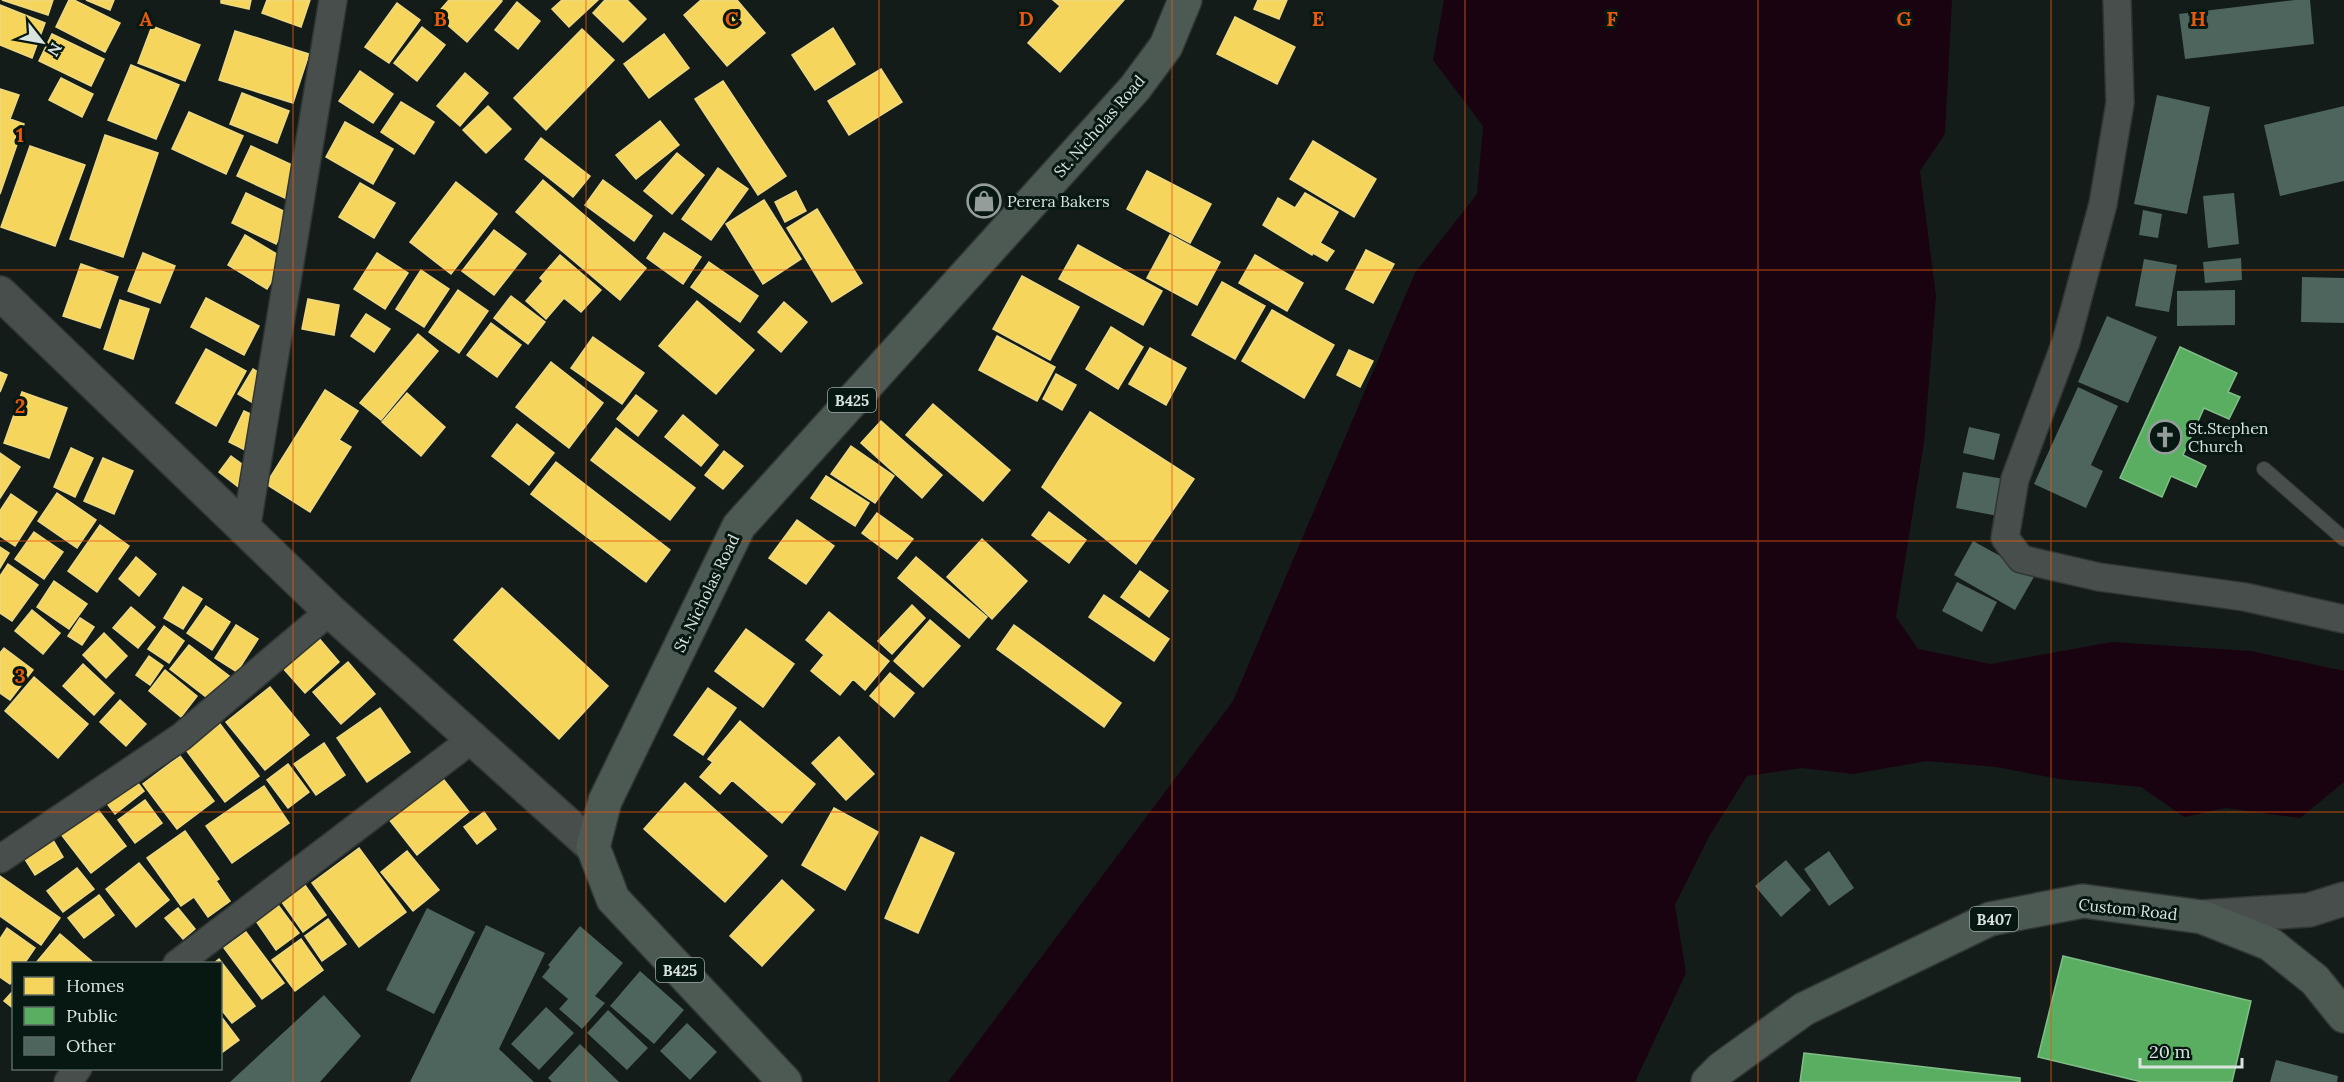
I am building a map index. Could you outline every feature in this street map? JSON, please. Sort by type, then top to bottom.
[{"type":"main road","name":"St. Nicholas Road","points":[[592,848],[605,801],[739,526],[1135,88],[1166,46],[1185,0]]},
{"type":"main road","name":"B425","points":[[592,848],[613,899],[785,1082]]},
{"type":"main road","name":"Custom Road","points":[[1708,1082],[1722,1068],[1804,1009],[1990,919],[2082,901],[2202,917],[2270,944],[2315,980],[2344,1016]]},
{"type":"street","points":[[246,530],[333,0]]},
{"type":"street","points":[[2117,0],[2120,103],[2103,204],[2066,342],[2015,479],[2005,538],[2021,559],[2099,577],[2246,597],[2344,620]]},
{"type":"street","points":[[0,293],[330,611],[592,848]]},
{"type":"street","points":[[0,859],[181,737],[330,611]]},
{"type":"street","points":[[178,962],[471,740]]},
{"type":"street","points":[[2202,917],[2309,910],[2344,899]]},
{"type":"lane","points":[[2264,469],[2344,539]]},
{"type":"shaded area","points":[[1444,0],[1952,0],[1945,134],[1920,171],[1936,296],[1924,442],[1896,617],[1918,649],[1991,664],[2112,642],[2251,651],[2344,671],[2344,782],[2300,818],[2226,808],[2184,817],[2141,787],[2059,779],[1996,767],[1927,761],[1853,774],[1802,768],[1747,776],[1710,835],[1675,905],[1686,973],[1635,1082],[948,1082],[1233,701],[1415,273],[1477,194],[1483,126],[1433,60]]},
{"type":"building: Homes","points":[[2,0],[53,0],[48,15]]},
{"type":"building: Homes","points":[[69,0],[74,0],[120,23],[105,52],[56,27]]},
{"type":"building: Homes","points":[[86,0],[114,0],[110,10]]},
{"type":"building: Homes","points":[[221,0],[251,0],[249,9],[221,3]]},
{"type":"building: Homes","points":[[267,0],[310,0],[301,27],[262,13]]},
{"type":"building: Homes","points":[[449,0],[502,1],[467,42],[436,15]]},
{"type":"building: Homes","points":[[562,0],[598,0],[569,27],[552,9]]},
{"type":"building: Homes","points":[[605,0],[627,0],[646,19],[623,42],[593,13]]},
{"type":"building: Homes","points":[[701,0],[737,0],[765,33],[727,66],[684,15]]},
{"type":"building: Homes","points":[[1053,0],[1124,0],[1060,72],[1028,43],[1060,6]]},
{"type":"building: Homes","points":[[1258,0],[1287,0],[1279,19],[1254,9]]},
{"type":"building: Homes","points":[[517,2],[540,21],[518,49],[495,30]]},
{"type":"building: Homes","points":[[397,3],[420,20],[389,63],[365,47]]},
{"type":"building: Homes","points":[[0,5],[45,23],[32,58],[0,45]]},
{"type":"building: Homes","points":[[1235,17],[1295,47],[1277,84],[1217,54]]},
{"type":"building: Homes","points":[[152,26],[200,45],[185,81],[138,63]]},
{"type":"building: Homes","points":[[422,27],[445,45],[417,81],[394,63]]},
{"type":"building: Homes","points":[[833,28],[855,64],[815,90],[792,55]]},
{"type":"building: Homes","points":[[582,29],[614,60],[546,130],[514,98]]},
{"type":"building: Homes","points":[[235,31],[309,54],[293,103],[219,80]]},
{"type":"building: Homes","points":[[52,34],[104,59],[91,86],[39,61]]},
{"type":"building: Homes","points":[[664,34],[689,68],[649,98],[624,64]]},
{"type":"building: Homes","points":[[131,65],[179,85],[156,139],[108,120]]},
{"type":"building: Homes","points":[[881,69],[902,102],[849,135],[828,101]]},
{"type":"building: Homes","points":[[360,71],[393,94],[373,123],[339,101]]},
{"type":"building: Homes","points":[[465,73],[488,93],[460,126],[437,106]]},
{"type":"building: Homes","points":[[61,78],[93,94],[82,117],[49,100]]},
{"type":"building: Homes","points":[[723,81],[786,176],[758,195],[695,99]]},
{"type":"building: Homes","points":[[0,89],[19,95],[10,119],[24,124],[0,194]]},
{"type":"building: Homes","points":[[242,93],[289,111],[277,143],[230,124]]},
{"type":"building: Homes","points":[[401,102],[434,122],[414,154],[381,132]]},
{"type":"building: Homes","points":[[488,106],[511,129],[486,153],[463,130]]},
{"type":"building: Homes","points":[[189,112],[243,136],[226,174],[172,149]]},
{"type":"building: Homes","points":[[660,121],[679,145],[636,179],[616,155]]},
{"type":"building: Homes","points":[[345,122],[393,149],[373,184],[326,157]]},
{"type":"building: Homes","points":[[105,135],[158,153],[123,257],[70,239]]},
{"type":"building: Homes","points":[[541,138],[590,176],[573,197],[525,159]]},
{"type":"building: Homes","points":[[1313,141],[1376,179],[1354,217],[1290,179]]},
{"type":"building: Homes","points":[[30,146],[85,165],[55,246],[1,227]]},
{"type":"building: Homes","points":[[251,146],[301,169],[287,199],[237,176]]},
{"type":"building: Homes","points":[[677,153],[704,175],[672,214],[644,191]]},
{"type":"building: Homes","points":[[718,168],[748,189],[711,240],[682,219]]},
{"type":"building: Homes","points":[[1147,171],[1211,204],[1190,243],[1127,209]]},
{"type":"building: Homes","points":[[543,180],[646,268],[620,300],[516,212]]},
{"type":"building: Homes","points":[[603,180],[652,216],[634,241],[585,205]]},
{"type":"building: Homes","points":[[456,182],[497,214],[451,274],[410,242]]},
{"type":"building: Homes","points":[[360,183],[395,203],[374,238],[339,217]]},
{"type":"building: Homes","points":[[796,191],[806,211],[785,222],[775,202]]},
{"type":"building: Homes","points":[[246,193],[290,214],[276,244],[232,223]]},
{"type":"building: Homes","points":[[1305,193],[1338,212],[1320,243],[1334,251],[1327,261],[1313,253],[1312,255],[1263,225],[1278,198],[1295,208]]},
{"type":"building: Homes","points":[[764,200],[801,259],[763,284],[726,224]]},
{"type":"building: Homes","points":[[817,209],[862,283],[832,302],[787,228]]},
{"type":"building: Homes","points":[[494,230],[526,254],[494,295],[462,271]]},
{"type":"building: Homes","points":[[664,233],[701,257],[683,284],[647,258]]},
{"type":"building: Homes","points":[[245,235],[285,259],[267,289],[228,265]]},
{"type":"building: Homes","points":[[1170,235],[1220,262],[1197,305],[1147,278]]},
{"type":"building: Homes","points":[[1078,245],[1162,291],[1143,325],[1059,279]]},
{"type":"building: Homes","points":[[1366,250],[1394,264],[1373,303],[1346,289]]},
{"type":"building: Homes","points":[[143,253],[175,266],[160,303],[128,291]]},
{"type":"building: Homes","points":[[377,253],[408,273],[385,309],[354,289]]},
{"type":"building: Homes","points":[[560,255],[601,290],[581,312],[564,298],[546,319],[526,301],[543,281],[540,278]]},
{"type":"building: Homes","points":[[1255,255],[1303,283],[1287,311],[1239,283]]},
{"type":"building: Homes","points":[[709,262],[758,296],[740,322],[691,287]]},
{"type":"building: Homes","points":[[81,264],[118,277],[100,328],[63,316]]},
{"type":"building: Homes","points":[[421,270],[449,289],[424,327],[396,309]]},
{"type":"building: Homes","points":[[1022,276],[1079,307],[1050,360],[993,329]]},
{"type":"building: Homes","points":[[1222,282],[1265,306],[1235,359],[1192,335]]},
{"type":"building: Homes","points":[[458,290],[488,311],[459,353],[429,332]]},
{"type":"building: Homes","points":[[511,296],[545,322],[528,344],[494,318]]},
{"type":"building: Homes","points":[[206,298],[259,326],[244,355],[191,327]]},
{"type":"building: Homes","points":[[308,299],[339,305],[334,335],[302,329]]},
{"type":"building: Homes","points":[[120,300],[149,309],[133,359],[104,349]]},
{"type":"building: Homes","points":[[697,301],[754,350],[716,394],[659,346]]},
{"type":"building: Homes","points":[[784,302],[807,322],[781,352],[758,332]]},
{"type":"building: Homes","points":[[1272,310],[1334,345],[1304,398],[1242,361]]},
{"type":"building: Homes","points":[[366,314],[390,329],[374,352],[351,336]]},
{"type":"building: Homes","points":[[491,323],[521,345],[497,377],[467,355]]},
{"type":"building: Homes","points":[[1111,327],[1143,347],[1118,389],[1086,369]]},
{"type":"building: Homes","points":[[418,334],[438,351],[381,420],[360,403]]},
{"type":"building: Homes","points":[[997,336],[1055,367],[1037,401],[979,370]]},
{"type":"building: Homes","points":[[593,337],[644,373],[622,404],[571,368]]},
{"type":"building: Homes","points":[[1150,348],[1186,368],[1166,405],[1129,384]]},
{"type":"building: Homes","points":[[206,349],[246,371],[216,426],[176,403]]},
{"type":"building: Homes","points":[[1349,350],[1373,361],[1360,387],[1337,375]]},
{"type":"building: Homes","points":[[551,362],[603,403],[569,448],[516,407]]},
{"type":"building: Homes","points":[[253,369],[268,378],[253,403],[238,394]]},
{"type":"building: Homes","points":[[0,372],[7,375],[0,392]]},
{"type":"building: Homes","points":[[1056,374],[1076,385],[1062,410],[1043,399]]},
{"type":"building: Homes","points":[[325,390],[358,411],[339,440],[351,447],[310,512],[266,484]]},
{"type":"building: Homes","points":[[22,392],[67,408],[49,458],[4,443]]},
{"type":"building: Homes","points":[[407,393],[445,427],[421,456],[382,422]]},
{"type":"building: Homes","points":[[636,395],[657,411],[638,436],[617,419]]},
{"type":"building: Homes","points":[[933,404],[1010,470],[983,501],[906,435]]},
{"type":"building: Homes","points":[[244,411],[261,419],[245,450],[229,442]]},
{"type":"building: Homes","points":[[1090,412],[1194,479],[1136,564],[1042,487]]},
{"type":"building: Homes","points":[[683,415],[718,445],[701,466],[665,437]]},
{"type":"building: Homes","points":[[881,421],[942,475],[922,498],[861,443]]},
{"type":"building: Homes","points":[[517,424],[554,453],[529,485],[492,456]]},
{"type":"building: Homes","points":[[616,428],[695,488],[670,520],[591,460]]},
{"type":"building: Homes","points":[[851,446],[894,476],[875,503],[831,474]]},
{"type":"building: Homes","points":[[71,448],[93,458],[75,497],[54,487]]},
{"type":"building: Homes","points":[[724,451],[743,466],[723,489],[705,475]]},
{"type":"building: Homes","points":[[0,453],[20,467],[0,498]]},
{"type":"building: Homes","points":[[231,456],[254,473],[241,489],[219,472]]},
{"type":"building: Homes","points":[[103,458],[133,471],[114,514],[84,501]]},
{"type":"building: Homes","points":[[556,462],[670,550],[646,582],[531,494]]},
{"type":"building: Homes","points":[[826,476],[869,503],[855,526],[811,498]]},
{"type":"building: Homes","points":[[57,493],[96,520],[77,548],[38,521]]},
{"type":"building: Homes","points":[[11,494],[37,512],[15,546],[0,536],[0,511]]},
{"type":"building: Homes","points":[[1049,512],[1086,540],[1069,563],[1032,535]]},
{"type":"building: Homes","points":[[877,513],[913,539],[897,559],[862,533]]},
{"type":"building: Homes","points":[[797,520],[834,546],[806,584],[769,558]]},
{"type":"building: Homes","points":[[100,525],[129,546],[97,592],[68,571]]},
{"type":"building: Homes","points":[[34,532],[63,552],[44,579],[15,559]]},
{"type":"building: Homes","points":[[982,539],[1027,581],[992,619],[947,577]]},
{"type":"building: Homes","points":[[0,547],[9,553],[0,568]]},
{"type":"building: Homes","points":[[136,557],[156,574],[139,596],[119,579]]},
{"type":"building: Homes","points":[[916,557],[987,617],[969,638],[898,578]]},
{"type":"building: Homes","points":[[8,564],[38,585],[12,621],[0,613],[0,576]]},
{"type":"building: Homes","points":[[1140,571],[1168,591],[1149,617],[1121,597]]},
{"type":"building: Homes","points":[[54,581],[87,604],[69,629],[37,607]]},
{"type":"building: Homes","points":[[183,587],[202,599],[183,629],[164,618]]},
{"type":"building: Homes","points":[[502,588],[608,686],[559,739],[454,640]]},
{"type":"building: Homes","points":[[1104,595],[1169,639],[1154,661],[1089,617]]},
{"type":"building: Homes","points":[[912,605],[925,618],[892,654],[878,641]]},
{"type":"building: Homes","points":[[206,606],[230,622],[212,650],[187,633]]},
{"type":"building: Homes","points":[[131,607],[155,627],[138,648],[113,628]]},
{"type":"building: Homes","points":[[32,610],[60,633],[43,654],[15,631]]},
{"type":"building: Homes","points":[[829,612],[889,661],[865,690],[853,679],[840,695],[811,671],[824,655],[806,640]]},
{"type":"building: Homes","points":[[80,618],[94,627],[82,645],[68,636]]},
{"type":"building: Homes","points":[[930,620],[960,646],[923,687],[894,661]]},
{"type":"building: Homes","points":[[236,625],[258,639],[237,672],[215,658]]},
{"type":"building: Homes","points":[[1014,625],[1121,703],[1104,727],[997,649]]},
{"type":"building: Homes","points":[[164,626],[184,641],[169,663],[148,649]]},
{"type":"building: Homes","points":[[746,629],[794,664],[763,707],[715,671]]},
{"type":"building: Homes","points":[[104,633],[127,656],[106,678],[83,655]]},
{"type":"building: Homes","points":[[317,636],[339,662],[305,693],[282,667]]},
{"type":"building: Homes","points":[[189,645],[229,676],[210,700],[170,669]]},
{"type":"building: Homes","points":[[4,648],[33,670],[10,700],[0,693],[0,653]]},
{"type":"building: Homes","points":[[149,656],[163,666],[150,685],[136,675]]},
{"type":"building: Homes","points":[[348,662],[375,694],[341,724],[313,692]]},
{"type":"building: Homes","points":[[83,664],[114,693],[94,715],[63,686]]},
{"type":"building: Homes","points":[[165,670],[197,696],[181,717],[149,691]]},
{"type":"building: Homes","points":[[890,673],[914,693],[894,717],[870,696]]},
{"type":"building: Homes","points":[[34,677],[88,724],[58,758],[5,711]]},
{"type":"building: Homes","points":[[270,687],[309,735],[265,770],[226,722]]},
{"type":"building: Homes","points":[[708,688],[736,708],[703,755],[674,735]]},
{"type":"building: Homes","points":[[120,700],[146,724],[126,746],[100,722]]},
{"type":"building: Homes","points":[[380,708],[410,752],[367,782],[337,738]]},
{"type":"building: Homes","points":[[217,720],[259,776],[225,802],[183,746]]},
{"type":"building: Homes","points":[[740,721],[815,784],[782,823],[732,780],[720,794],[700,777],[713,762],[708,759]]},
{"type":"building: Homes","points":[[839,737],[874,774],[846,800],[812,763]]},
{"type":"building: Homes","points":[[324,743],[345,775],[316,795],[294,764]]},
{"type":"building: Homes","points":[[180,756],[214,801],[177,829],[143,784]]},
{"type":"building: Homes","points":[[288,764],[309,792],[288,808],[267,780]]},
{"type":"building: Homes","points":[[440,775],[469,812],[417,855],[388,818]]},
{"type":"building: Homes","points":[[134,778],[144,791],[115,814],[105,801]]},
{"type":"building: Homes","points":[[685,783],[767,856],[725,902],[644,829]]},
{"type":"building: Homes","points":[[264,786],[289,823],[232,863],[206,826]]},
{"type":"building: Homes","points":[[145,800],[162,823],[135,843],[118,820]]},
{"type":"building: Homes","points":[[95,806],[126,846],[91,873],[60,833]]},
{"type":"building: Homes","points":[[834,808],[878,832],[845,890],[802,865]]},
{"type":"building: Homes","points":[[484,812],[496,829],[477,844],[464,827]]},
{"type":"building: Homes","points":[[185,831],[219,879],[216,881],[230,901],[208,917],[194,897],[181,906],[147,858]]},
{"type":"building: Homes","points":[[50,835],[63,857],[35,875],[21,853]]},
{"type":"building: Homes","points":[[921,837],[954,853],[918,933],[885,918]]},
{"type":"building: Homes","points":[[359,848],[406,912],[359,947],[312,883]]},
{"type":"building: Homes","points":[[407,851],[439,890],[413,911],[381,872]]},
{"type":"building: Homes","points":[[139,863],[169,900],[136,927],[106,889]]},
{"type":"building: Homes","points":[[77,868],[94,889],[63,912],[47,891]]},
{"type":"building: Homes","points":[[0,876],[60,918],[41,945],[0,916]]},
{"type":"building: Homes","points":[[782,880],[814,910],[762,966],[730,936]]},
{"type":"building: Homes","points":[[302,881],[326,915],[303,932],[279,898]]},
{"type":"building: Homes","points":[[99,895],[114,915],[84,938],[68,918]]},
{"type":"building: Homes","points":[[278,905],[299,933],[276,950],[256,921]]},
{"type":"building: Homes","points":[[178,908],[195,929],[183,939],[165,918]]},
{"type":"building: Homes","points":[[328,919],[346,944],[322,961],[305,936]]},
{"type":"building: Homes","points":[[7,928],[35,948],[25,962],[12,962],[10,984],[0,977],[0,939]]},
{"type":"building: Homes","points":[[246,932],[284,983],[262,999],[224,948]]},
{"type":"building: Homes","points":[[60,934],[93,962],[37,962]]},
{"type":"building: Homes","points":[[301,939],[323,970],[295,991],[272,960]]},
{"type":"building: Homes","points":[[222,963],[255,1006],[232,1023],[222,1010]]},
{"type":"building: Homes","points":[[12,992],[12,1007],[4,1001]]},
{"type":"building: Homes","points":[[222,1018],[239,1040],[222,1053]]},
{"type":"building: Public","name":"St.Stephen Church","points":[[2180,347],[2237,373],[2228,392],[2240,397],[2229,419],[2204,408],[2183,455],[2206,466],[2196,487],[2171,476],[2162,497],[2120,478]]},
{"type":"building: Public","points":[[2063,956],[2251,1001],[2232,1082],[2142,1082],[2038,1057]]},
{"type":"building: Public","points":[[1804,1053],[2020,1078],[2020,1082],[1800,1082]]},
{"type":"building: Other","points":[[2310,0],[2314,44],[2185,59],[2179,14]]},
{"type":"building: Other","points":[[2157,95],[2210,107],[2187,214],[2134,204]]},
{"type":"building: Other","points":[[2344,106],[2344,181],[2280,196],[2264,125]]},
{"type":"building: Other","points":[[2234,193],[2239,244],[2208,248],[2203,196]]},
{"type":"building: Other","points":[[2143,210],[2162,214],[2158,238],[2139,235]]},
{"type":"building: Other","points":[[2241,258],[2242,280],[2205,283],[2203,262]]},
{"type":"building: Other","points":[[2144,259],[2177,265],[2169,312],[2135,306]]},
{"type":"building: Other","points":[[2302,277],[2344,278],[2344,323],[2301,322]]},
{"type":"building: Other","points":[[2235,290],[2235,325],[2177,326],[2177,291]]},
{"type":"building: Other","points":[[2107,316],[2157,337],[2128,403],[2078,382]]},
{"type":"building: Other","points":[[2078,387],[2118,406],[2091,465],[2103,471],[2086,508],[2034,484]]},
{"type":"building: Other","points":[[1969,427],[2000,434],[1994,460],[1963,453]]},
{"type":"building: Other","points":[[1963,472],[2010,480],[2003,517],[1956,508]]},
{"type":"building: Other","points":[[1973,541],[2035,575],[2015,610],[1954,575]]},
{"type":"building: Other","points":[[1957,582],[1997,602],[1982,632],[1942,611]]},
{"type":"building: Other","points":[[1829,851],[1854,888],[1829,906],[1804,869]]},
{"type":"building: Other","points":[[1786,860],[1811,890],[1781,917],[1755,886]]},
{"type":"building: Other","points":[[427,908],[475,932],[434,1014],[386,990]]},
{"type":"building: Other","points":[[486,925],[545,953],[499,1049],[534,1082],[410,1082]]},
{"type":"building: Other","points":[[580,926],[623,963],[595,996],[605,1003],[582,1029],[559,1009],[568,999],[542,977],[550,967],[548,965]]},
{"type":"building: Other","points":[[640,971],[684,1010],[654,1044],[610,1006]]},
{"type":"building: Other","points":[[324,995],[361,1036],[320,1082],[230,1082]]},
{"type":"building: Other","points":[[546,1007],[574,1033],[539,1070],[511,1044]]},
{"type":"building: Other","points":[[608,1010],[648,1048],[627,1070],[587,1033]]},
{"type":"building: Other","points":[[687,1023],[717,1052],[690,1080],[660,1051]]},
{"type":"building: Other","points":[[580,1044],[619,1082],[552,1082],[548,1078]]},
{"type":"building: Other","points":[[2276,1060],[2338,1076],[2337,1082],[2270,1082]]},
{"type":"place","name":"Perera Bakers","points":[[984,201]]},
{"type":"place","name":"St.Stephen Church","points":[[2165,437]]}]
